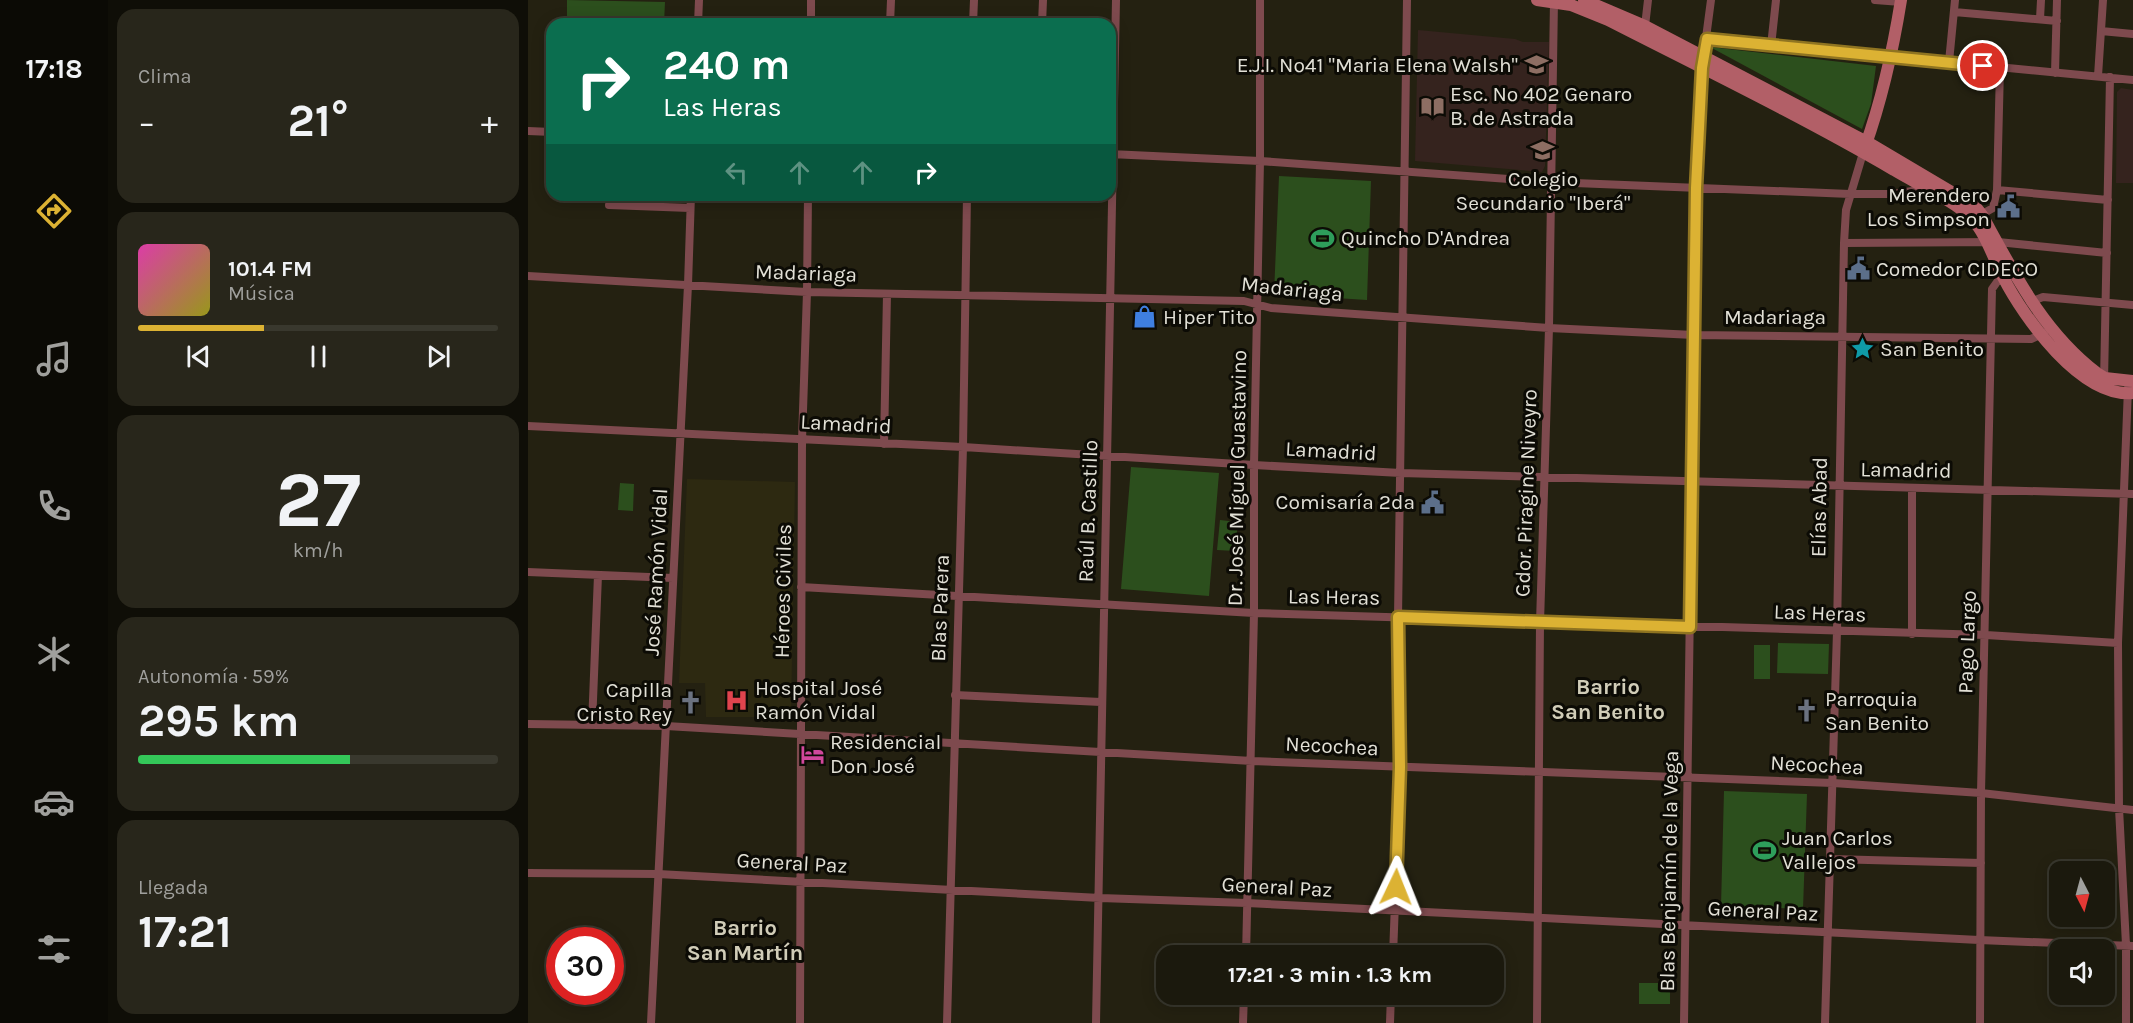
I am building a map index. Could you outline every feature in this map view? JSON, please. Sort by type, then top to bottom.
[{"type":"main road","points":[[1537,0],[1571,5],[1703,62],[1975,206],[1978,217],[2008,276],[2045,332],[2079,373],[2104,383],[2131,387]]},
{"type":"main road","points":[[1587,0],[1646,26],[1703,62]]},
{"type":"main road","name":"Elías Abad","points":[[1865,147],[1892,56],[1901,1]]},
{"type":"main road","points":[[1865,147],[1926,189],[1978,217]]},
{"type":"main road","points":[[2008,276],[2030,302],[2045,332]]},
{"type":"street","points":[[698,18],[699,0]]},
{"type":"street","points":[[811,0],[811,18]]},
{"type":"street","points":[[890,18],[891,0]]},
{"type":"street","points":[[973,18],[974,0]]},
{"type":"street","points":[[1042,18],[1043,0]]},
{"type":"street","name":"Raúl B. Castillo","points":[[1115,18],[1116,0]]},
{"type":"street","name":"Dr. José Miguel Guastavino","points":[[1246,945],[1252,761],[1260,0]]},
{"type":"street","points":[[1393,945],[1400,767],[1398,617],[1407,0]]},
{"type":"street","points":[[1646,26],[1648,0]]},
{"type":"street","name":"Blas Benjamín de la Vega","points":[[1684,1023],[1696,188],[1703,62],[1711,0]]},
{"type":"street","points":[[1771,46],[1776,0]]},
{"type":"street","points":[[1875,0],[1901,1]]},
{"type":"street","points":[[1949,62],[1956,0]]},
{"type":"street","points":[[2040,19],[2042,0]]},
{"type":"street","points":[[2055,73],[2057,0]]},
{"type":"street","points":[[2098,76],[2103,0]]},
{"type":"street","name":"Gdor. Piragine Niveyro","points":[[1537,1023],[1540,623],[1549,328],[1554,1]]},
{"type":"street","points":[[1954,12],[2057,21]]},
{"type":"street","points":[[2101,31],[2133,34]]},
{"type":"street","points":[[1707,39],[2133,80]]},
{"type":"street","points":[[1978,217],[1993,208],[1997,190],[2000,68]]},
{"type":"street","points":[[2104,383],[2110,77]]},
{"type":"street","points":[[528,131],[546,132]]},
{"type":"street","name":"Elías Abad","points":[[1825,1023],[1837,632],[1844,243],[1846,210],[1865,147]]},
{"type":"street","points":[[1116,154],[1404,170],[1550,182],[1850,194],[1892,194],[1926,189]]},
{"type":"street","points":[[1997,190],[2108,200]]},
{"type":"street","name":"José Ramón Vidal","points":[[651,1023],[691,201]]},
{"type":"street","name":"Héroes Civiles","points":[[800,1023],[799,735],[802,440],[808,201]]},
{"type":"street","name":"Blas Parera","points":[[947,1023],[963,447],[967,201]]},
{"type":"street","name":"Raúl B. Castillo","points":[[1096,1023],[1111,201]]},
{"type":"street","points":[[609,205],[690,208]]},
{"type":"street","points":[[1844,243],[1992,243],[2107,253]]},
{"type":"street","name":"Madariaga","points":[[528,276],[807,292],[1244,301],[1271,308],[1549,328],[1694,335],[2031,339],[2045,332]]},
{"type":"street","name":"Pago Largo","points":[[1980,1023],[1981,793],[1992,289],[2008,276]]},
{"type":"street","points":[[884,444],[887,294]]},
{"type":"street","points":[[2030,302],[2043,297],[2133,305]]},
{"type":"street","points":[[2126,1023],[2130,945],[2119,808],[2118,643],[2123,494],[2131,387]]},
{"type":"street","name":"Lamadrid","points":[[528,426],[963,447],[1401,473],[2133,494]]},
{"type":"street","points":[[1912,488],[1912,634]]},
{"type":"street","points":[[528,572],[673,578]]},
{"type":"street","points":[[592,725],[598,575]]},
{"type":"street","name":"Las Heras","points":[[801,587],[1254,613],[1986,635],[2118,643]]},
{"type":"street","points":[[955,695],[1101,702]]},
{"type":"street","name":"Necochea","points":[[528,724],[666,726],[1252,761],[1833,783],[1981,793],[2133,810]]},
{"type":"street","points":[[1831,858],[1981,863]]},
{"type":"street","name":"General Paz","points":[[528,873],[658,874],[1100,898],[1248,903],[1979,940],[2130,945]]},
{"type":"street","points":[[1243,1023],[1244,1005]]},
{"type":"street","points":[[1390,1023],[1391,1005]]},
{"type":"shaded area","points":[[1418,30],[1515,39],[1523,42],[1549,42],[1545,166],[1542,172],[1415,161]]},
{"type":"shaded area","points":[[2121,88],[2133,90],[2133,183],[2116,183],[2117,92]]},
{"type":"shaded area","points":[[687,479],[795,482],[791,717],[706,717],[705,683],[679,683]]},
{"type":"green space","points":[[567,0],[665,2],[664,18],[567,18]]},
{"type":"green space","points":[[1710,47],[1876,66],[1871,104],[1862,129]]},
{"type":"green space","name":"Quincho D'Andrea","points":[[1279,176],[1371,181],[1367,300],[1274,294]]},
{"type":"green space","points":[[1131,467],[1219,473],[1209,596],[1121,589]]},
{"type":"green space","points":[[620,483],[634,484],[633,511],[618,510]]},
{"type":"green space","points":[[1220,520],[1238,522],[1235,551],[1217,550]]},
{"type":"green space","points":[[1778,643],[1829,644],[1828,674],[1777,673]]},
{"type":"green space","points":[[1754,645],[1770,645],[1770,679],[1754,679]]},
{"type":"green space","name":"Juan Carlos Vallejos","points":[[1724,791],[1807,794],[1803,909],[1721,906]]},
{"type":"green space","points":[[1639,983],[1670,983],[1670,1004],[1639,1004]]},
{"type":"place","name":"E.J.I. Nº41 \"Maria Elena Walsh\"","points":[[1536,65]]},
{"type":"place","name":"Esc. Nº 402 Genaro B. de Astrada","points":[[1432,106]]},
{"type":"place","name":"Colegio Secundario \"Iberá\"","points":[[1543,151]]},
{"type":"place","name":"Merendero Los Simpson","points":[[2008,207]]},
{"type":"place","name":"Quincho D'Andrea","points":[[1323,238]]},
{"type":"place","name":"Comedor CIDECO","points":[[1858,269]]},
{"type":"place","name":"Hiper Tito","points":[[1145,317]]},
{"type":"place","name":"San Benito","points":[[1862,349]]},
{"type":"place","name":"Comisaría 2da","points":[[1433,502]]},
{"type":"place","name":"Hospital José Ramón Vidal","points":[[737,700]]},
{"type":"place","name":"Capilla Cristo Rey","points":[[690,702]]},
{"type":"place","name":"Parroquia San Benito","points":[[1807,711]]},
{"type":"place","name":"Residencial Don José","points":[[812,754]]},
{"type":"place","name":"Juan Carlos Vallejos","points":[[1764,850]]},
{"type":"district","name":"Barrio San Benito","points":[[1608,700]]},
{"type":"district","name":"Barrio San Martín","points":[[745,940]]},
{"type":"route","points":[[1396,887],[1400,767],[1398,617],[1690,627],[1696,188],[1702,68],[1707,39],[1983,66]]}]
